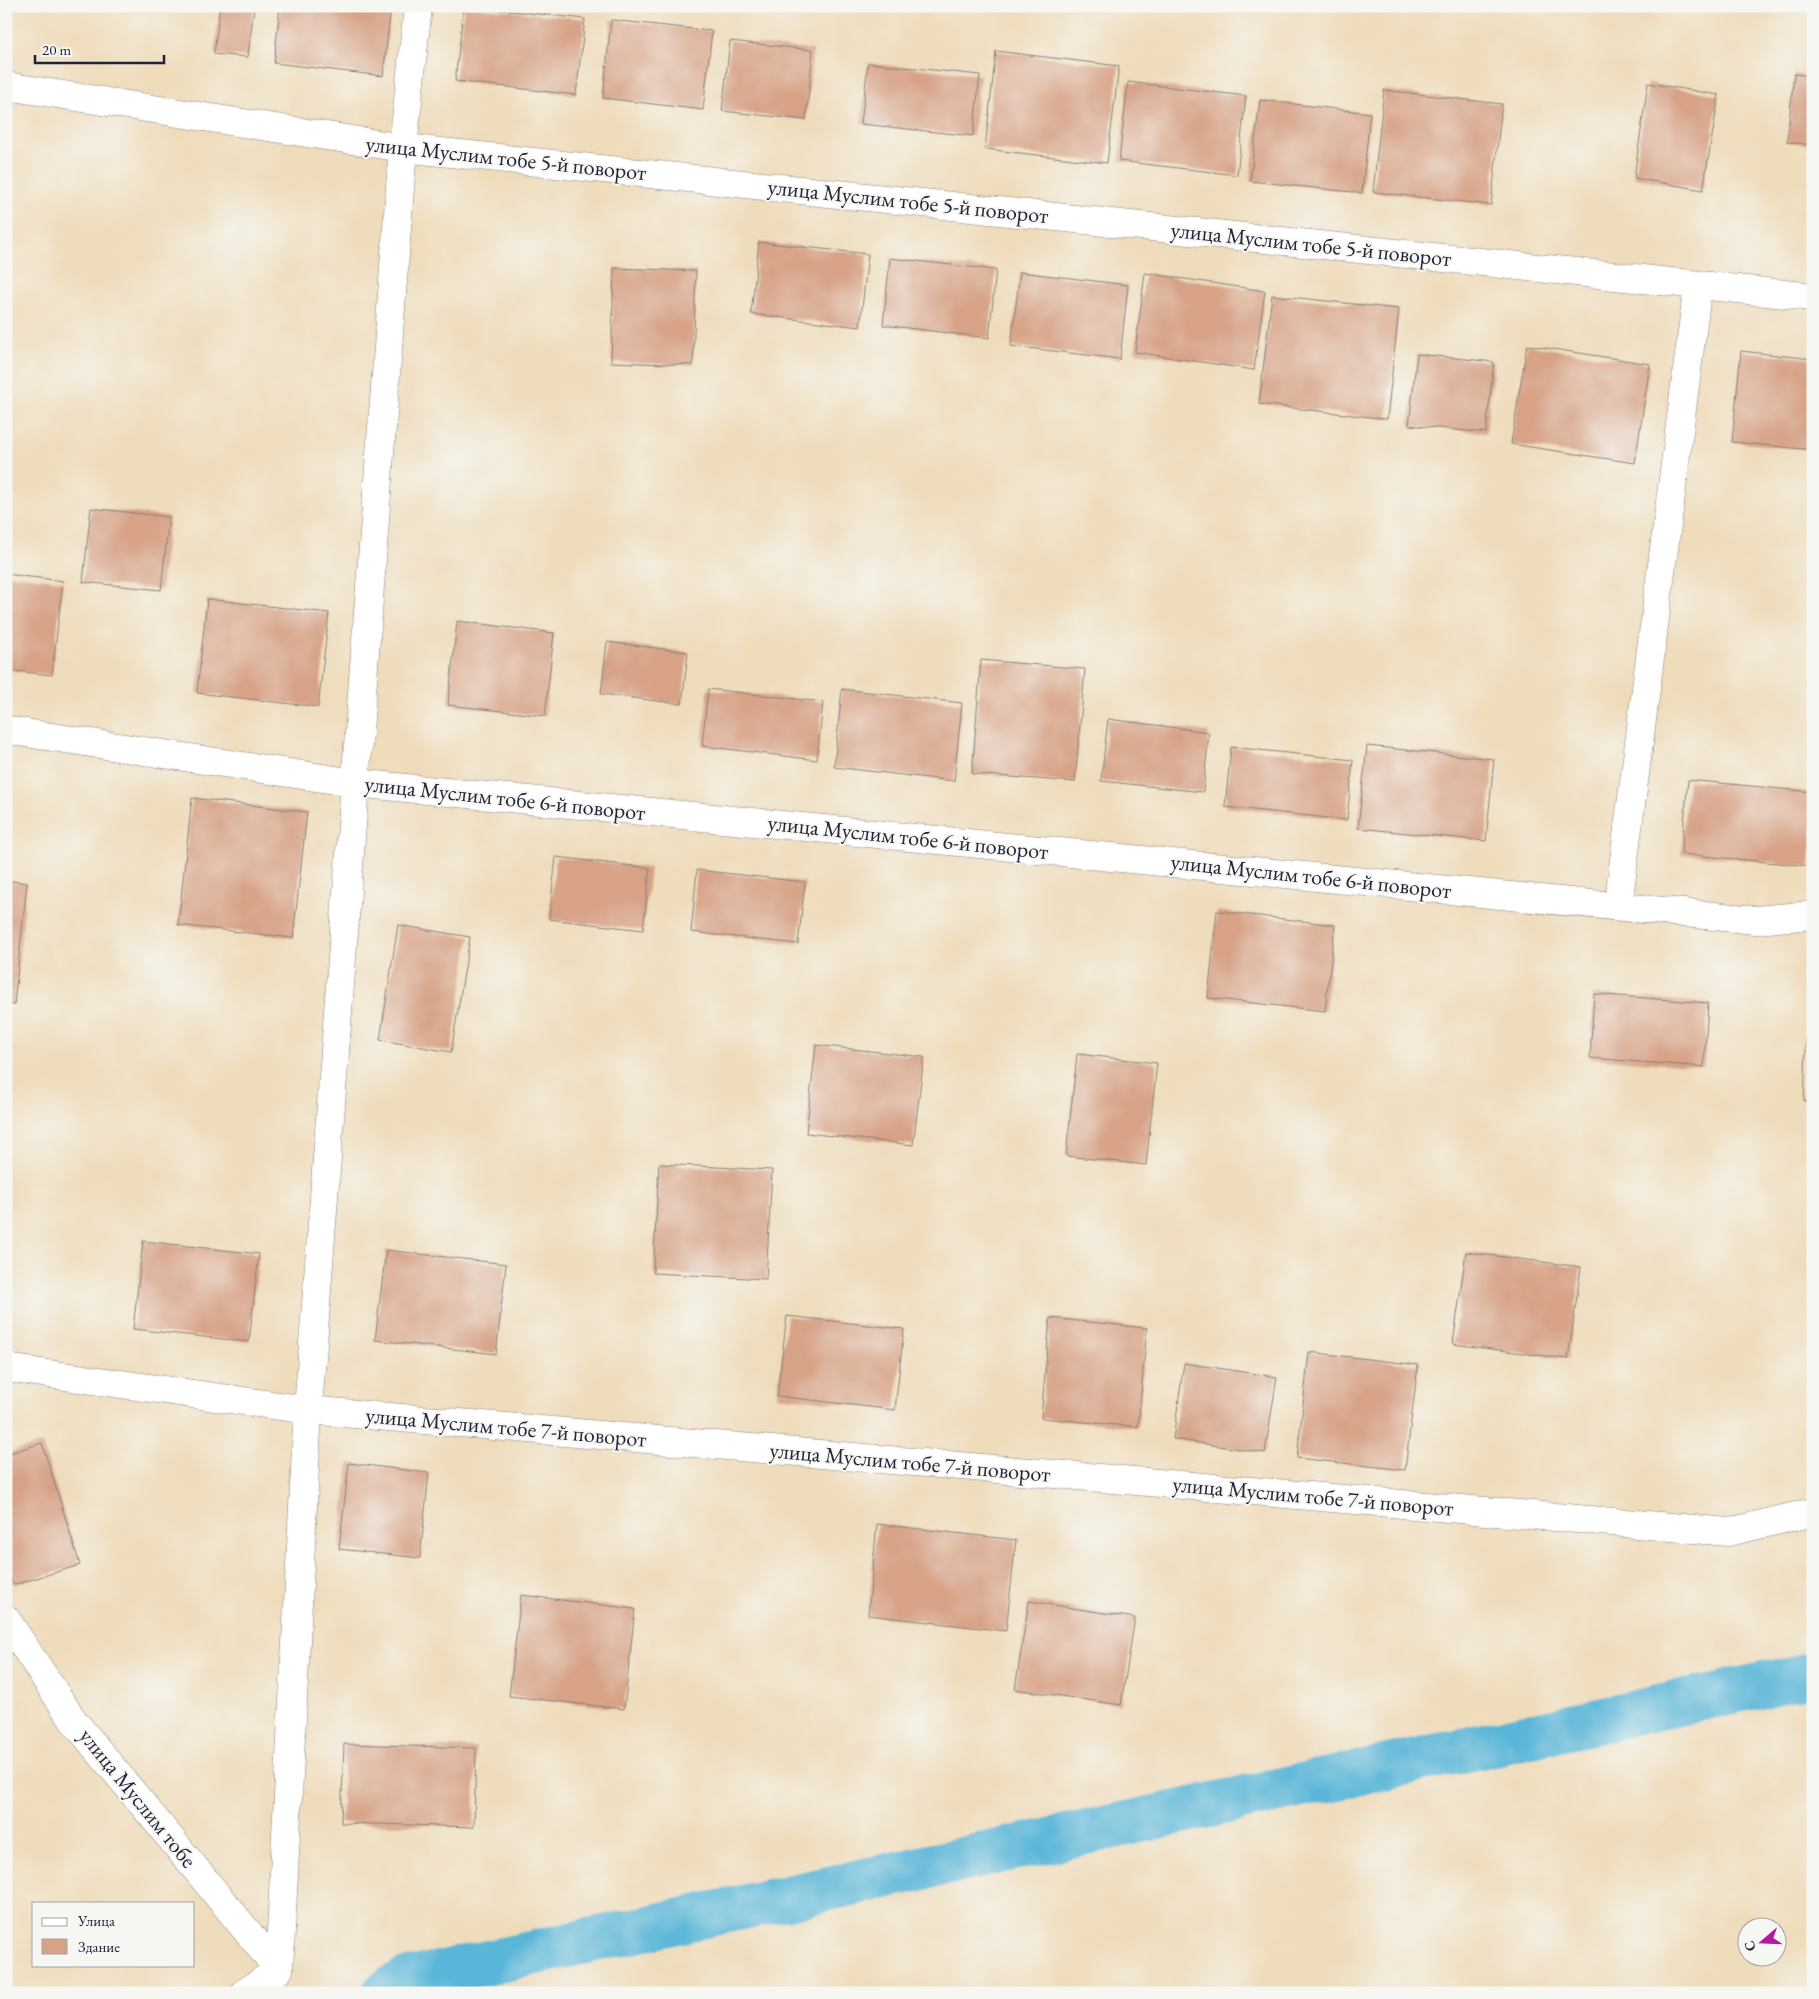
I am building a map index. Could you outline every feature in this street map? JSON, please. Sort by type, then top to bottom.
[{"type":"street","points":[[244,1993],[279,1970],[308,1410],[404,148],[418,6]]},
{"type":"street","name":"улица Муслим тобе 5-й поворот","points":[[6,86],[404,148],[1813,297]]},
{"type":"street","points":[[1618,906],[1698,285]]},
{"type":"street","name":"улица Муслим тобе 6-й поворот","points":[[6,730],[355,783],[1756,920],[1813,914]]},
{"type":"street","name":"улица Муслим тобе 7-й поворот","points":[[6,1368],[308,1410],[1729,1532],[1813,1512]]},
{"type":"street","name":"улица Муслим тобе","points":[[6,1619],[73,1720],[279,1970]]},
{"type":"building","points":[[220,6],[254,6],[248,57],[214,54]]},
{"type":"building","points":[[280,6],[391,7],[383,76],[274,63]]},
{"type":"building","points":[[464,6],[585,19],[576,95],[455,81]]},
{"type":"building","points":[[611,20],[712,31],[703,110],[603,98]]},
{"type":"building","points":[[730,41],[813,50],[806,120],[722,111]]},
{"type":"building","points":[[996,51],[1119,66],[1107,163],[985,149]]},
{"type":"building","points":[[868,63],[980,75],[973,136],[861,124]]},
{"type":"building","points":[[1794,74],[1813,76],[1813,145],[1787,142]]},
{"type":"building","points":[[1128,82],[1246,96],[1237,175],[1119,161]]},
{"type":"building","points":[[1648,83],[1719,95],[1703,190],[1634,178]]},
{"type":"building","points":[[1384,90],[1502,104],[1491,205],[1373,192]]},
{"type":"building","points":[[1260,100],[1370,113],[1362,193],[1250,181]]},
{"type":"building","points":[[759,242],[868,254],[860,327],[751,314]]},
{"type":"building","points":[[890,258],[996,270],[989,338],[883,325]]},
{"type":"building","points":[[614,268],[696,271],[693,365],[611,362]]},
{"type":"building","points":[[1020,272],[1128,285],[1120,359],[1011,346]]},
{"type":"building","points":[[1145,273],[1265,291],[1254,370],[1135,352]]},
{"type":"building","points":[[1272,295],[1399,309],[1387,419],[1259,404]]},
{"type":"building","points":[[1527,345],[1650,364],[1635,463],[1511,444]]},
{"type":"building","points":[[1741,351],[1813,359],[1813,450],[1732,442]]},
{"type":"building","points":[[1417,354],[1494,362],[1486,433],[1409,425]]},
{"type":"building","points":[[91,508],[169,517],[161,590],[83,582]]},
{"type":"building","points":[[6,574],[63,581],[52,675],[6,670]]},
{"type":"building","points":[[207,599],[329,613],[318,707],[197,693]]},
{"type":"building","points":[[457,621],[554,633],[545,716],[448,705]]},
{"type":"building","points":[[607,642],[688,652],[682,704],[601,694]]},
{"type":"building","points":[[981,660],[1085,669],[1075,782],[972,774]]},
{"type":"building","points":[[708,689],[823,702],[817,760],[702,746]]},
{"type":"building","points":[[842,689],[962,703],[954,781],[834,767]]},
{"type":"building","points":[[1108,719],[1209,732],[1203,792],[1101,781]]},
{"type":"building","points":[[1367,746],[1494,759],[1486,841],[1358,828]]},
{"type":"building","points":[[1231,747],[1353,760],[1347,820],[1225,807]]},
{"type":"building","points":[[1688,780],[1813,792],[1810,866],[1681,854]]},
{"type":"building","points":[[192,798],[307,812],[293,938],[178,925]]},
{"type":"building","points":[[556,857],[650,868],[643,930],[549,919]]},
{"type":"building","points":[[697,870],[805,882],[798,944],[691,932]]},
{"type":"building","points":[[6,880],[27,883],[14,1005],[6,1004]]},
{"type":"building","points":[[1217,911],[1335,925],[1325,1011],[1208,998]]},
{"type":"building","points":[[398,925],[470,937],[451,1052],[380,1040]]},
{"type":"building","points":[[1594,994],[1708,1003],[1704,1067],[1590,1058]]},
{"type":"building","points":[[1807,1023],[1813,1023],[1813,1102],[1804,1101]]},
{"type":"building","points":[[816,1045],[924,1057],[913,1145],[806,1133]]},
{"type":"building","points":[[1077,1054],[1157,1063],[1146,1165],[1066,1156]]},
{"type":"building","points":[[659,1164],[772,1170],[766,1279],[653,1273]]},
{"type":"building","points":[[143,1241],[259,1254],[249,1342],[133,1329]]},
{"type":"building","points":[[386,1250],[506,1264],[496,1354],[375,1340]]},
{"type":"building","points":[[1466,1252],[1581,1267],[1568,1359],[1453,1344]]},
{"type":"building","points":[[787,1316],[904,1329],[895,1410],[777,1396]]},
{"type":"building","points":[[1050,1318],[1147,1328],[1138,1427],[1041,1418]]},
{"type":"building","points":[[1309,1352],[1418,1365],[1405,1470],[1297,1458]]},
{"type":"building","points":[[1184,1363],[1277,1377],[1265,1453],[1173,1439]]},
{"type":"building","points":[[42,1443],[80,1565],[13,1585],[6,1565],[6,1454]]},
{"type":"building","points":[[349,1463],[429,1473],[420,1558],[339,1549]]},
{"type":"building","points":[[877,1524],[1016,1540],[1006,1631],[868,1615]]},
{"type":"building","points":[[521,1595],[635,1609],[624,1709],[509,1696]]},
{"type":"building","points":[[1029,1601],[1135,1618],[1121,1705],[1015,1689]]},
{"type":"building","points":[[344,1744],[476,1748],[474,1827],[341,1823]]},
{"type":"waterway","points":[[384,1993],[404,1981],[1813,1674]]}]
